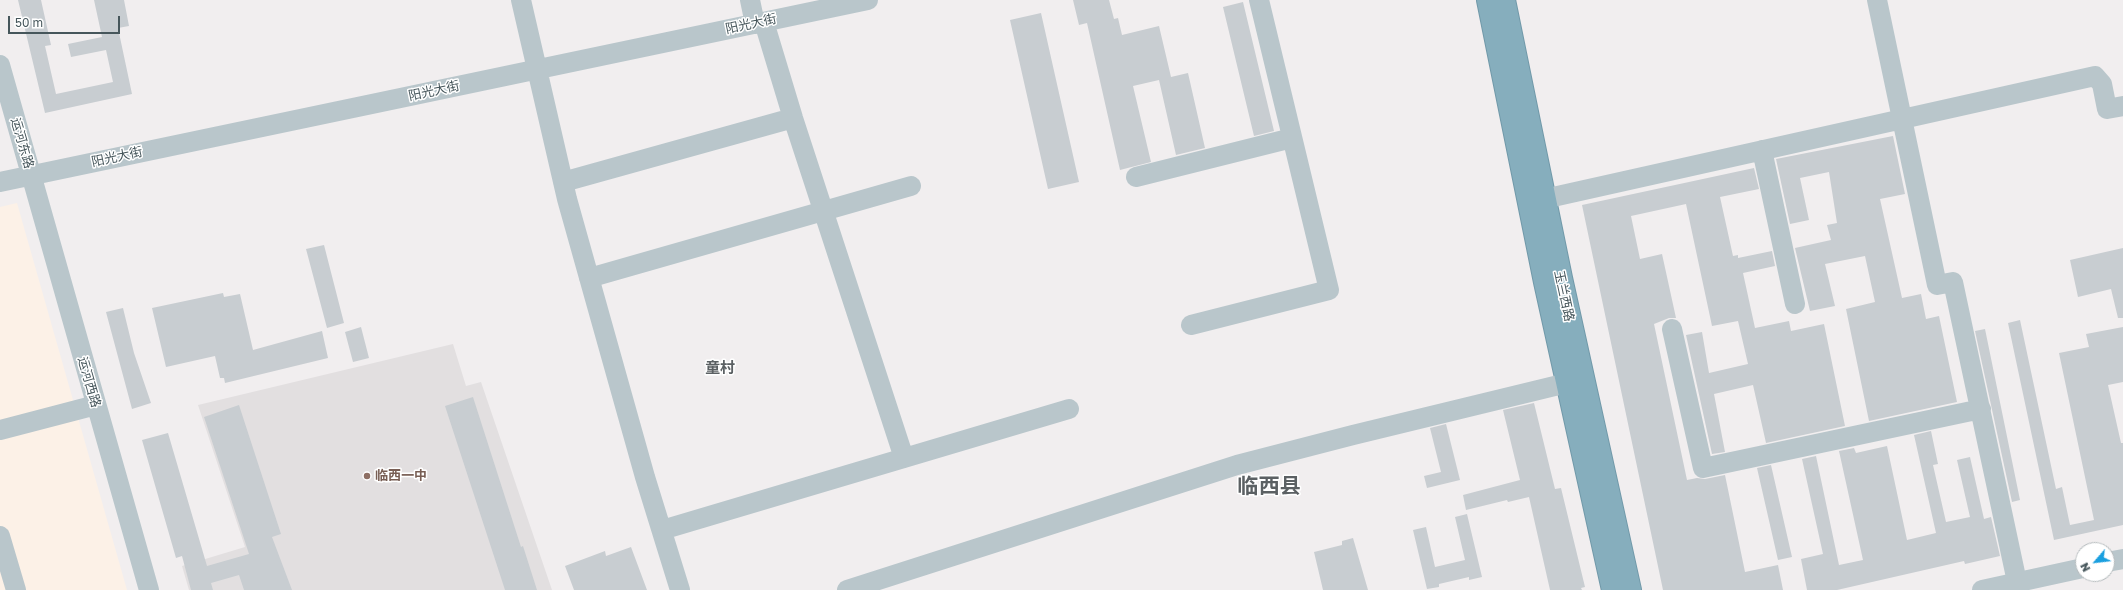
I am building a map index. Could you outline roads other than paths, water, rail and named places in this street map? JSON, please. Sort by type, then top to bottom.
[{"type":"highway","name":"玉兰西路","points":[[1488,0],[1567,383],[1613,590]]},
{"type":"highway","name":"玉兰西路","points":[[1504,0],[1544,199],[1630,590]]},
{"type":"street","points":[[521,0],[563,182],[589,278],[680,590]]},
{"type":"street","points":[[750,0],[760,23],[793,118],[904,458]]},
{"type":"street","name":"阳光大街","points":[[0,182],[31,174],[868,0]]},
{"type":"street","points":[[1191,325],[1329,290],[1258,0]]},
{"type":"street","points":[[1877,0],[1937,285],[1953,282],[2017,582]]},
{"type":"street","name":"运河东路","points":[[0,65],[31,174]]},
{"type":"street","points":[[1544,199],[2095,76],[2102,84],[2107,109],[2123,106]]},
{"type":"street","points":[[563,182],[793,118]]},
{"type":"street","points":[[1136,177],[1292,138]]},
{"type":"street","points":[[1762,150],[1795,304]]},
{"type":"street","name":"运河西路","points":[[31,174],[149,590]]},
{"type":"street","points":[[589,278],[911,186]]},
{"type":"street","points":[[1672,330],[1703,468],[1981,409]]},
{"type":"street","points":[[847,590],[1237,465],[1360,433],[1567,383]]},
{"type":"street","points":[[0,430],[96,405]]},
{"type":"street","points":[[662,530],[1068,409]]},
{"type":"street","points":[[0,536],[16,590]]},
{"type":"street","points":[[1982,590],[2075,570]]},
{"type":"place","name":"临西一中","points":[[367,476]]},
{"type":"district","name":"童村","points":[[720,368]]},
{"type":"district","name":"临西县","points":[[1269,486]]}]
